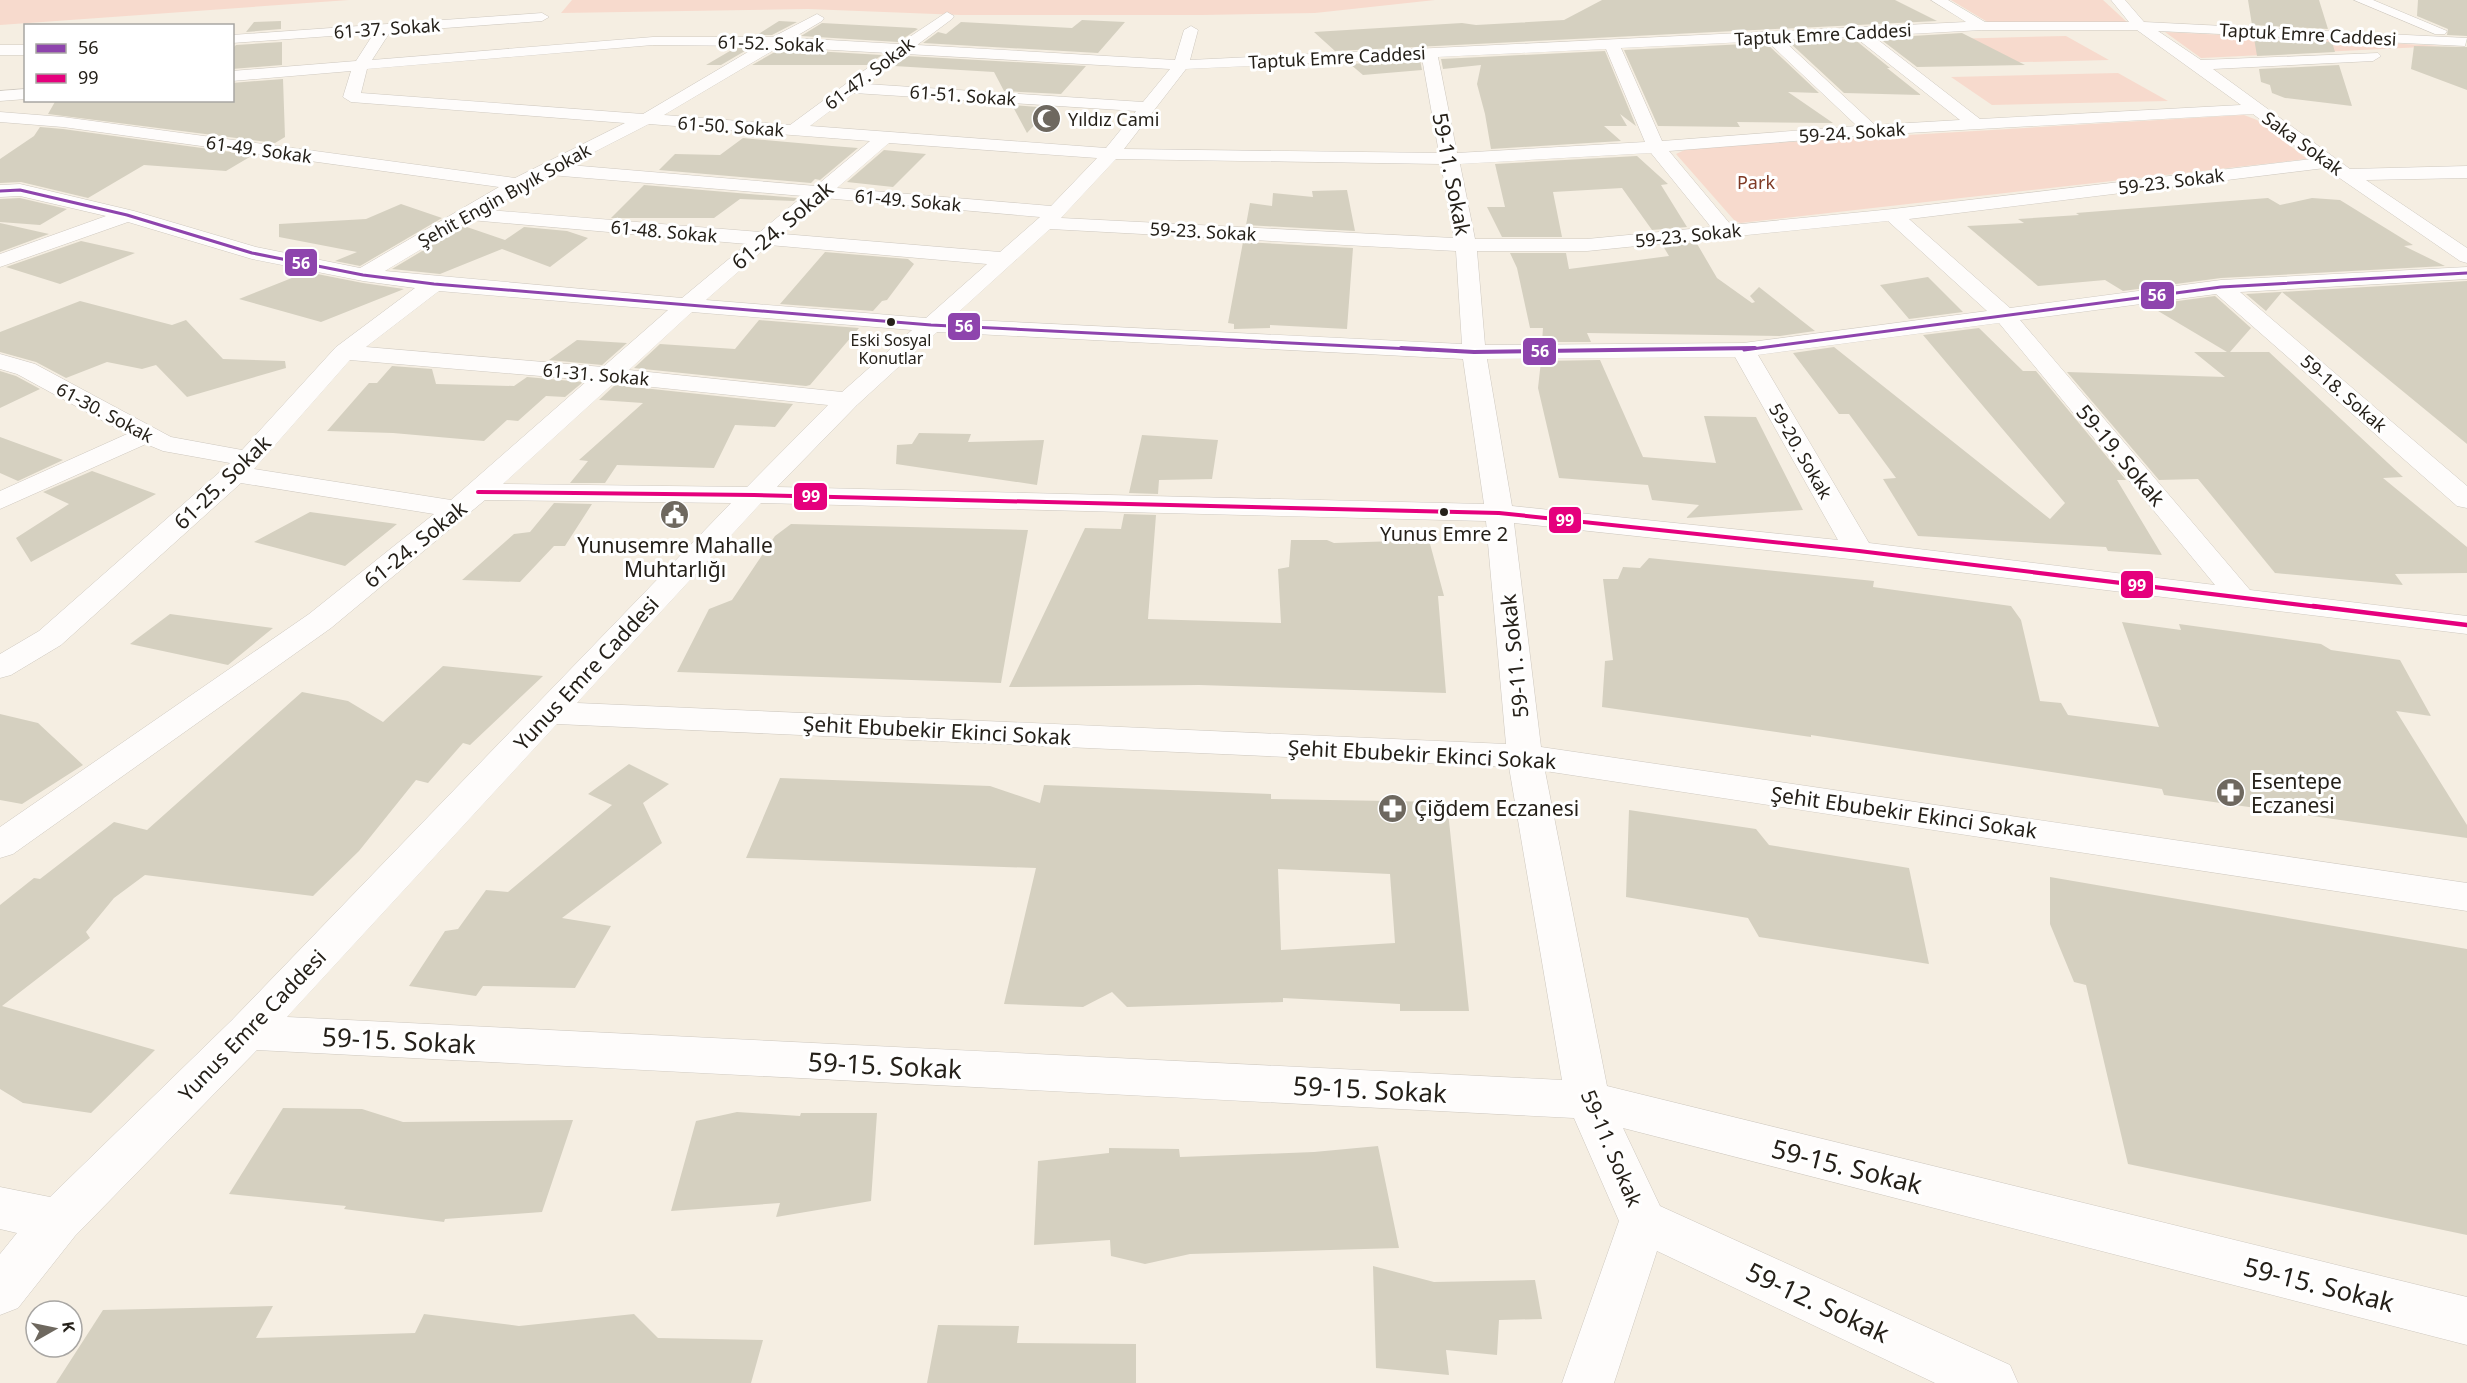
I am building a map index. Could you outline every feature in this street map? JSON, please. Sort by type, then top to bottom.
[{"type":"street","points":[[1938,0],[1982,26]]},
{"type":"street","name":"Saka Sokak","points":[[2118,0],[2140,26],[2198,65],[2346,175],[2467,257]]},
{"type":"street","points":[[2361,0],[2466,43]]},
{"type":"street","name":"61-37. Sokak","points":[[234,39],[545,13],[523,50]]},
{"type":"street","name":"61-47. Sokak","points":[[792,130],[947,16]]},
{"type":"street","name":"Şehit Engin Bıyık Sokak","points":[[363,275],[518,184],[646,119],[817,18]]},
{"type":"street","name":"Taptuk Emre Caddesi","points":[[1181,65],[1982,26],[2140,26],[2466,43]]},
{"type":"street","points":[[362,65],[385,28]]},
{"type":"street","name":"Yunus Emre Caddesi","points":[[0,1291],[58,1221],[247,1032],[754,495],[848,400],[1050,218],[1111,154],[1181,65],[1191,30]]},
{"type":"street","points":[[1860,33],[1976,124]]},
{"type":"street","points":[[1770,36],[1871,130]]},
{"type":"street","name":"61-52. Sokak","points":[[234,76],[523,50],[653,41],[777,42],[1181,65]]},
{"type":"street","points":[[1611,43],[1656,147],[1726,232]]},
{"type":"street","name":"Taptuk Emre Caddesi","points":[[2198,65],[2466,43]]},
{"type":"street","points":[[0,50],[24,50]]},
{"type":"street","name":"59-11. Sokak","points":[[1429,52],[1466,245],[1474,352],[1499,513],[1525,756],[1588,1101],[1643,1221],[1588,1383]]},
{"type":"street","name":"61-50. Sokak","points":[[362,65],[351,97],[1111,154]]},
{"type":"street","name":"61-51. Sokak","points":[[850,88],[1148,107]]},
{"type":"street","points":[[0,96],[24,94]]},
{"type":"street","name":"59-24. Sokak","points":[[1448,159],[1656,147],[1871,130],[2257,109]]},
{"type":"street","name":"61-49. Sokak","points":[[0,117],[63,122],[518,184]]},
{"type":"street","name":"61-24. Sokak","points":[[0,845],[320,621],[478,492],[688,304],[884,138]]},
{"type":"street","points":[[1111,154],[1448,159]]},
{"type":"street","name":"59-23. Sokak","points":[[1050,218],[1466,245],[1587,245],[1893,215],[2329,162]]},
{"type":"street","name":"61-49. Sokak","points":[[546,169],[820,193],[1050,218]]},
{"type":"street","points":[[2346,175],[2467,172]]},
{"type":"street","points":[[0,191],[20,190],[127,215],[252,253],[363,275],[434,284],[931,325],[1474,352],[1743,350],[2221,287],[2467,273]]},
{"type":"street","name":"61-48. Sokak","points":[[466,214],[1005,259]]},
{"type":"street","points":[[0,261],[127,215]]},
{"type":"street","name":"59-19. Sokak","points":[[1893,215],[2004,315],[2239,595]]},
{"type":"street","name":"61-25. Sokak","points":[[0,668],[50,638],[242,466],[344,352],[434,284]]},
{"type":"street","name":"59-18. Sokak","points":[[2221,287],[2467,500]]},
{"type":"street","name":"59-20. Sokak","points":[[1743,350],[1858,551]]},
{"type":"street","name":"61-31. Sokak","points":[[344,352],[609,375],[848,400]]},
{"type":"street","name":"61-30. Sokak","points":[[0,361],[26,369],[163,443],[242,466],[457,509]]},
{"type":"street","points":[[0,501],[147,434]]},
{"type":"street","points":[[478,492],[754,495],[1499,513],[2239,595],[2467,625]]},
{"type":"street","name":"Şehit Ebubekir Ekinci Sokak","points":[[548,713],[1525,756],[2467,897]]},
{"type":"street","name":"59-15. Sokak","points":[[247,1032],[1588,1101],[2467,1321]]},
{"type":"street","points":[[0,1208],[58,1221]]},
{"type":"street","name":"59-12. Sokak","points":[[1643,1221],[1992,1383]]},
{"type":"green space","points":[[0,0],[349,0],[0,25]]},
{"type":"green space","points":[[572,0],[1435,0],[1315,13],[1202,15],[961,15],[808,9],[561,13]]},
{"type":"green space","points":[[1951,0],[2103,0],[2128,23],[1989,23]]},
{"type":"green space","points":[[2165,32],[2443,46],[2201,58]]},
{"type":"green space","points":[[2066,36],[2109,60],[1946,64],[1909,40]]},
{"type":"green space","points":[[2118,73],[2168,101],[1992,105],[1951,77]]},
{"type":"green space","name":"Park","points":[[2244,115],[2257,120],[2307,159],[1740,223],[1734,220],[1676,154],[1689,148]]},
{"type":"building","points":[[1602,0],[1895,0],[1937,21],[1335,51],[1314,32],[1462,23],[1476,25],[1564,20]]},
{"type":"building","points":[[2248,0],[2319,0],[2328,29],[2252,25]]},
{"type":"building","points":[[2418,0],[2467,0],[2467,36],[2447,35],[2448,29],[2417,16]]},
{"type":"building","points":[[1082,20],[1125,22],[1098,53],[923,43],[938,32],[946,34],[961,22],[1072,28]]},
{"type":"building","points":[[281,21],[281,29],[246,32],[254,22]]},
{"type":"building","points":[[779,21],[797,22],[772,35],[757,35]]},
{"type":"building","points":[[822,23],[918,29],[898,42],[801,36]]},
{"type":"building","points":[[1962,33],[2025,65],[1917,67],[1879,38]]},
{"type":"building","points":[[2254,38],[2332,42],[2335,52],[2257,56]]},
{"type":"building","points":[[1854,39],[1921,95],[1844,93],[1789,42]]},
{"type":"building","points":[[282,42],[282,65],[234,69],[234,47]]},
{"type":"building","points":[[1766,43],[1819,93],[1788,92],[1833,123],[1737,122],[1740,127],[1658,126],[1624,50]]},
{"type":"building","points":[[2414,46],[2467,47],[2467,90],[2411,69]]},
{"type":"building","points":[[735,48],[750,48],[721,65],[706,65]]},
{"type":"building","points":[[780,49],[882,55],[868,65],[752,65]]},
{"type":"building","points":[[1605,51],[1636,126],[1620,114],[1627,126],[1604,126],[1621,141],[1491,149],[1477,84],[1481,65],[1443,69],[1441,59]]},
{"type":"building","points":[[907,56],[1086,66],[1061,94],[1004,91],[994,72],[894,66]]},
{"type":"building","points":[[1420,60],[1422,70],[1363,75],[1350,64]]},
{"type":"building","points":[[2339,65],[2352,106],[2285,98],[2272,93],[2270,85],[2261,82],[2259,69]]},
{"type":"building","points":[[283,79],[285,137],[275,143],[48,114],[55,102],[234,102],[234,83]]},
{"type":"building","points":[[1012,105],[1050,108],[1027,133]]},
{"type":"building","points":[[40,127],[253,155],[226,171],[144,165],[88,198],[21,182],[0,183],[0,159],[34,136]]},
{"type":"building","points":[[743,138],[858,148],[820,180],[815,179],[811,183],[659,170],[675,154],[720,155]]},
{"type":"building","points":[[884,150],[926,154],[893,187],[847,182]]},
{"type":"building","points":[[1637,156],[1668,184],[1661,185],[1687,227],[1652,230],[1622,188],[1553,192],[1562,237],[1502,237],[1487,207],[1505,207],[1495,164]]},
{"type":"building","points":[[644,185],[797,198],[794,201],[740,199],[714,218],[611,218]]},
{"type":"building","points":[[1347,190],[1355,231],[1246,225],[1250,203],[1272,206],[1273,193],[1313,197],[1312,191]]},
{"type":"building","points":[[20,198],[67,209],[40,225],[0,222],[0,199]]},
{"type":"building","points":[[2268,198],[2280,205],[2312,198],[2340,200],[2413,245],[2404,246],[2445,266],[2221,278],[2123,291],[2105,280],[2038,286],[1967,226],[2024,223],[2018,219],[2079,215],[2076,213]]},
{"type":"building","points":[[401,204],[442,218],[360,266],[335,261],[357,252],[279,237],[279,224],[366,219]]},
{"type":"building","points":[[0,223],[49,234],[0,252]]},
{"type":"building","points":[[464,226],[505,240],[524,227],[567,231],[588,238],[550,267],[502,249],[440,274],[392,269]]},
{"type":"building","points":[[81,241],[135,253],[60,284],[6,267]]},
{"type":"building","points":[[1243,242],[1353,248],[1347,329],[1270,325],[1270,328],[1234,329],[1234,324],[1228,323]]},
{"type":"building","points":[[1696,242],[1717,278],[1752,303],[1755,302],[1750,296],[1759,287],[1815,331],[1780,336],[1587,333],[1591,342],[1542,342],[1543,328],[1530,328],[1517,268],[1510,253],[1566,253],[1569,269],[1669,256],[1663,246]]},
{"type":"building","points":[[825,252],[908,259],[914,264],[887,300],[882,301],[873,311],[780,304]]},
{"type":"building","points":[[307,272],[404,289],[321,322],[239,299]]},
{"type":"building","points":[[1928,277],[1963,312],[1909,319],[1880,285]]},
{"type":"building","points":[[2467,281],[2467,444],[2282,292],[2266,311],[2246,294]]},
{"type":"building","points":[[2215,296],[2251,328],[2230,352],[2269,352],[2403,477],[2383,478],[2467,547],[2467,573],[2395,574],[2403,585],[2275,573],[2198,479],[2159,480],[2067,372],[2225,377],[2194,352],[2227,352],[2148,305]]},
{"type":"building","points":[[80,301],[172,325],[186,320],[223,359],[285,361],[286,368],[187,397],[156,365],[142,369],[107,362],[66,378],[36,362],[0,352],[0,332]]},
{"type":"building","points":[[759,320],[859,328],[810,385],[806,386],[634,368],[660,344],[735,349]]},
{"type":"building","points":[[1979,328],[2023,371],[2036,371],[2126,480],[2117,480],[2162,555],[2108,551],[2106,547],[1918,536],[1883,479],[1896,478],[1849,414],[1839,414],[1793,353],[1834,347],[2050,519],[2065,503],[1923,335]]},
{"type":"building","points":[[577,340],[627,343],[602,365],[549,360]]},
{"type":"building","points":[[1600,360],[1643,457],[1716,463],[1704,416],[1756,417],[1803,510],[1686,518],[1699,505],[1652,500],[1648,485],[1559,478],[1538,388],[1541,361]]},
{"type":"building","points":[[392,366],[432,369],[436,384],[514,386],[527,377],[583,382],[565,397],[546,396],[518,421],[507,420],[484,441],[393,433],[327,431],[369,383],[377,383]]},
{"type":"building","points":[[0,371],[16,376],[40,389],[0,408]]},
{"type":"building","points":[[615,385],[793,404],[775,427],[735,425],[714,468],[617,465],[605,483],[570,483],[588,461],[579,460],[643,403],[599,400]]},
{"type":"building","points":[[919,433],[971,434],[968,442],[1044,440],[1037,485],[896,464],[897,445],[912,444]]},
{"type":"building","points":[[1142,435],[1218,440],[1212,479],[1159,480],[1158,494],[1129,493]]},
{"type":"building","points":[[0,437],[63,460],[18,481],[0,473]]},
{"type":"building","points":[[92,471],[156,494],[31,562],[16,538],[69,504],[43,492]]},
{"type":"building","points":[[554,503],[592,504],[565,546],[554,546],[520,582],[462,580],[514,534],[530,532]]},
{"type":"building","points":[[310,512],[397,524],[345,566],[254,542]]},
{"type":"building","points":[[1124,514],[1156,515],[1148,619],[1281,623],[1278,569],[1289,567],[1291,540],[1327,540],[1334,543],[1429,540],[1444,596],[1438,596],[1446,693],[1199,685],[1009,687],[1085,528],[1121,529]]},
{"type":"building","points":[[791,524],[1028,530],[1001,683],[677,672],[709,609],[732,600],[775,536]]},
{"type":"building","points":[[1649,558],[1874,581],[1873,587],[2011,606],[2021,620],[2040,701],[2061,703],[2068,715],[2159,727],[2122,622],[2181,630],[2179,624],[2321,644],[2331,650],[2400,660],[2431,716],[2396,711],[2467,825],[2467,838],[2164,795],[2162,789],[1811,735],[1811,737],[1602,707],[1605,661],[1613,660],[1603,579],[1618,579],[1623,567],[1640,568]]},
{"type":"building","points":[[170,614],[273,628],[228,665],[130,644]]},
{"type":"building","points":[[443,666],[543,676],[470,745],[463,743],[428,783],[416,780],[359,851],[313,896],[145,875],[114,898],[86,932],[90,938],[2,1006],[155,1050],[91,1113],[23,1103],[0,1089],[0,905],[34,878],[40,879],[114,822],[147,830],[302,692],[348,701],[383,722]]},
{"type":"building","points":[[0,714],[38,723],[83,765],[22,804],[0,800]]},
{"type":"building","points":[[629,764],[669,784],[643,803],[662,843],[562,918],[611,926],[575,988],[483,986],[476,996],[409,986],[445,931],[458,929],[486,890],[508,892],[612,805],[588,794]]},
{"type":"building","points":[[780,778],[990,786],[1040,803],[1044,785],[1271,794],[1271,799],[1447,802],[1469,1011],[1400,1011],[1400,1004],[1283,998],[1283,1002],[1127,1007],[1112,992],[1083,1007],[1004,1004],[1036,868],[746,858]],"holes":[[[1278,869],[1390,874],[1395,943],[1281,950]]]},
{"type":"building","points":[[1629,810],[1756,829],[1769,845],[1909,868],[1929,964],[1759,937],[1748,918],[1626,897]]},
{"type":"building","points":[[2050,877],[2467,949],[2467,1235],[2128,1164],[2086,985],[2074,982],[2050,924]]},
{"type":"building","points":[[283,1108],[362,1109],[403,1122],[573,1120],[542,1212],[445,1219],[444,1222],[344,1209],[346,1206],[229,1194]]},
{"type":"building","points":[[737,1112],[800,1116],[801,1113],[877,1113],[871,1201],[776,1217],[780,1203],[671,1211],[696,1121]]},
{"type":"building","points":[[1378,1146],[1399,1248],[1190,1254],[1145,1264],[1111,1256],[1110,1240],[1034,1245],[1038,1161],[1109,1153],[1109,1148],[1179,1149],[1180,1157],[1314,1152]]},
{"type":"building","points":[[1373,1266],[1434,1282],[1535,1280],[1542,1319],[1499,1320],[1497,1355],[1446,1350],[1449,1375],[1376,1368]]},
{"type":"building","points":[[273,1306],[256,1338],[415,1333],[424,1314],[519,1326],[634,1314],[658,1338],[763,1340],[751,1383],[56,1383],[71,1359],[84,1359],[84,1340],[103,1310]]},
{"type":"building","points":[[938,1325],[1019,1326],[1017,1343],[1136,1344],[1136,1383],[927,1383]]},
{"type":"transit line","name":"56","points":[[0,191],[20,190],[127,215],[252,253],[363,275],[434,284],[931,325],[1474,352],[1743,350],[2221,287],[2467,273]]},
{"type":"transit line","name":"99","points":[[478,492],[754,495],[1499,513],[1859,551],[2467,625]]},
{"type":"place","name":"Yıldız Cami","points":[[1047,119]]},
{"type":"place","name":"Eski Sosyal Konutlar","points":[[891,322]]},
{"type":"place","name":"Yunus Emre 2","points":[[1444,512]]},
{"type":"place","name":"Yunusemre Mahalle Muhtarlığı","points":[[675,514]]},
{"type":"place","name":"Esentepe Eczanesi","points":[[2230,793]]},
{"type":"place","name":"Çiğdem Eczanesi","points":[[1393,808]]}]
